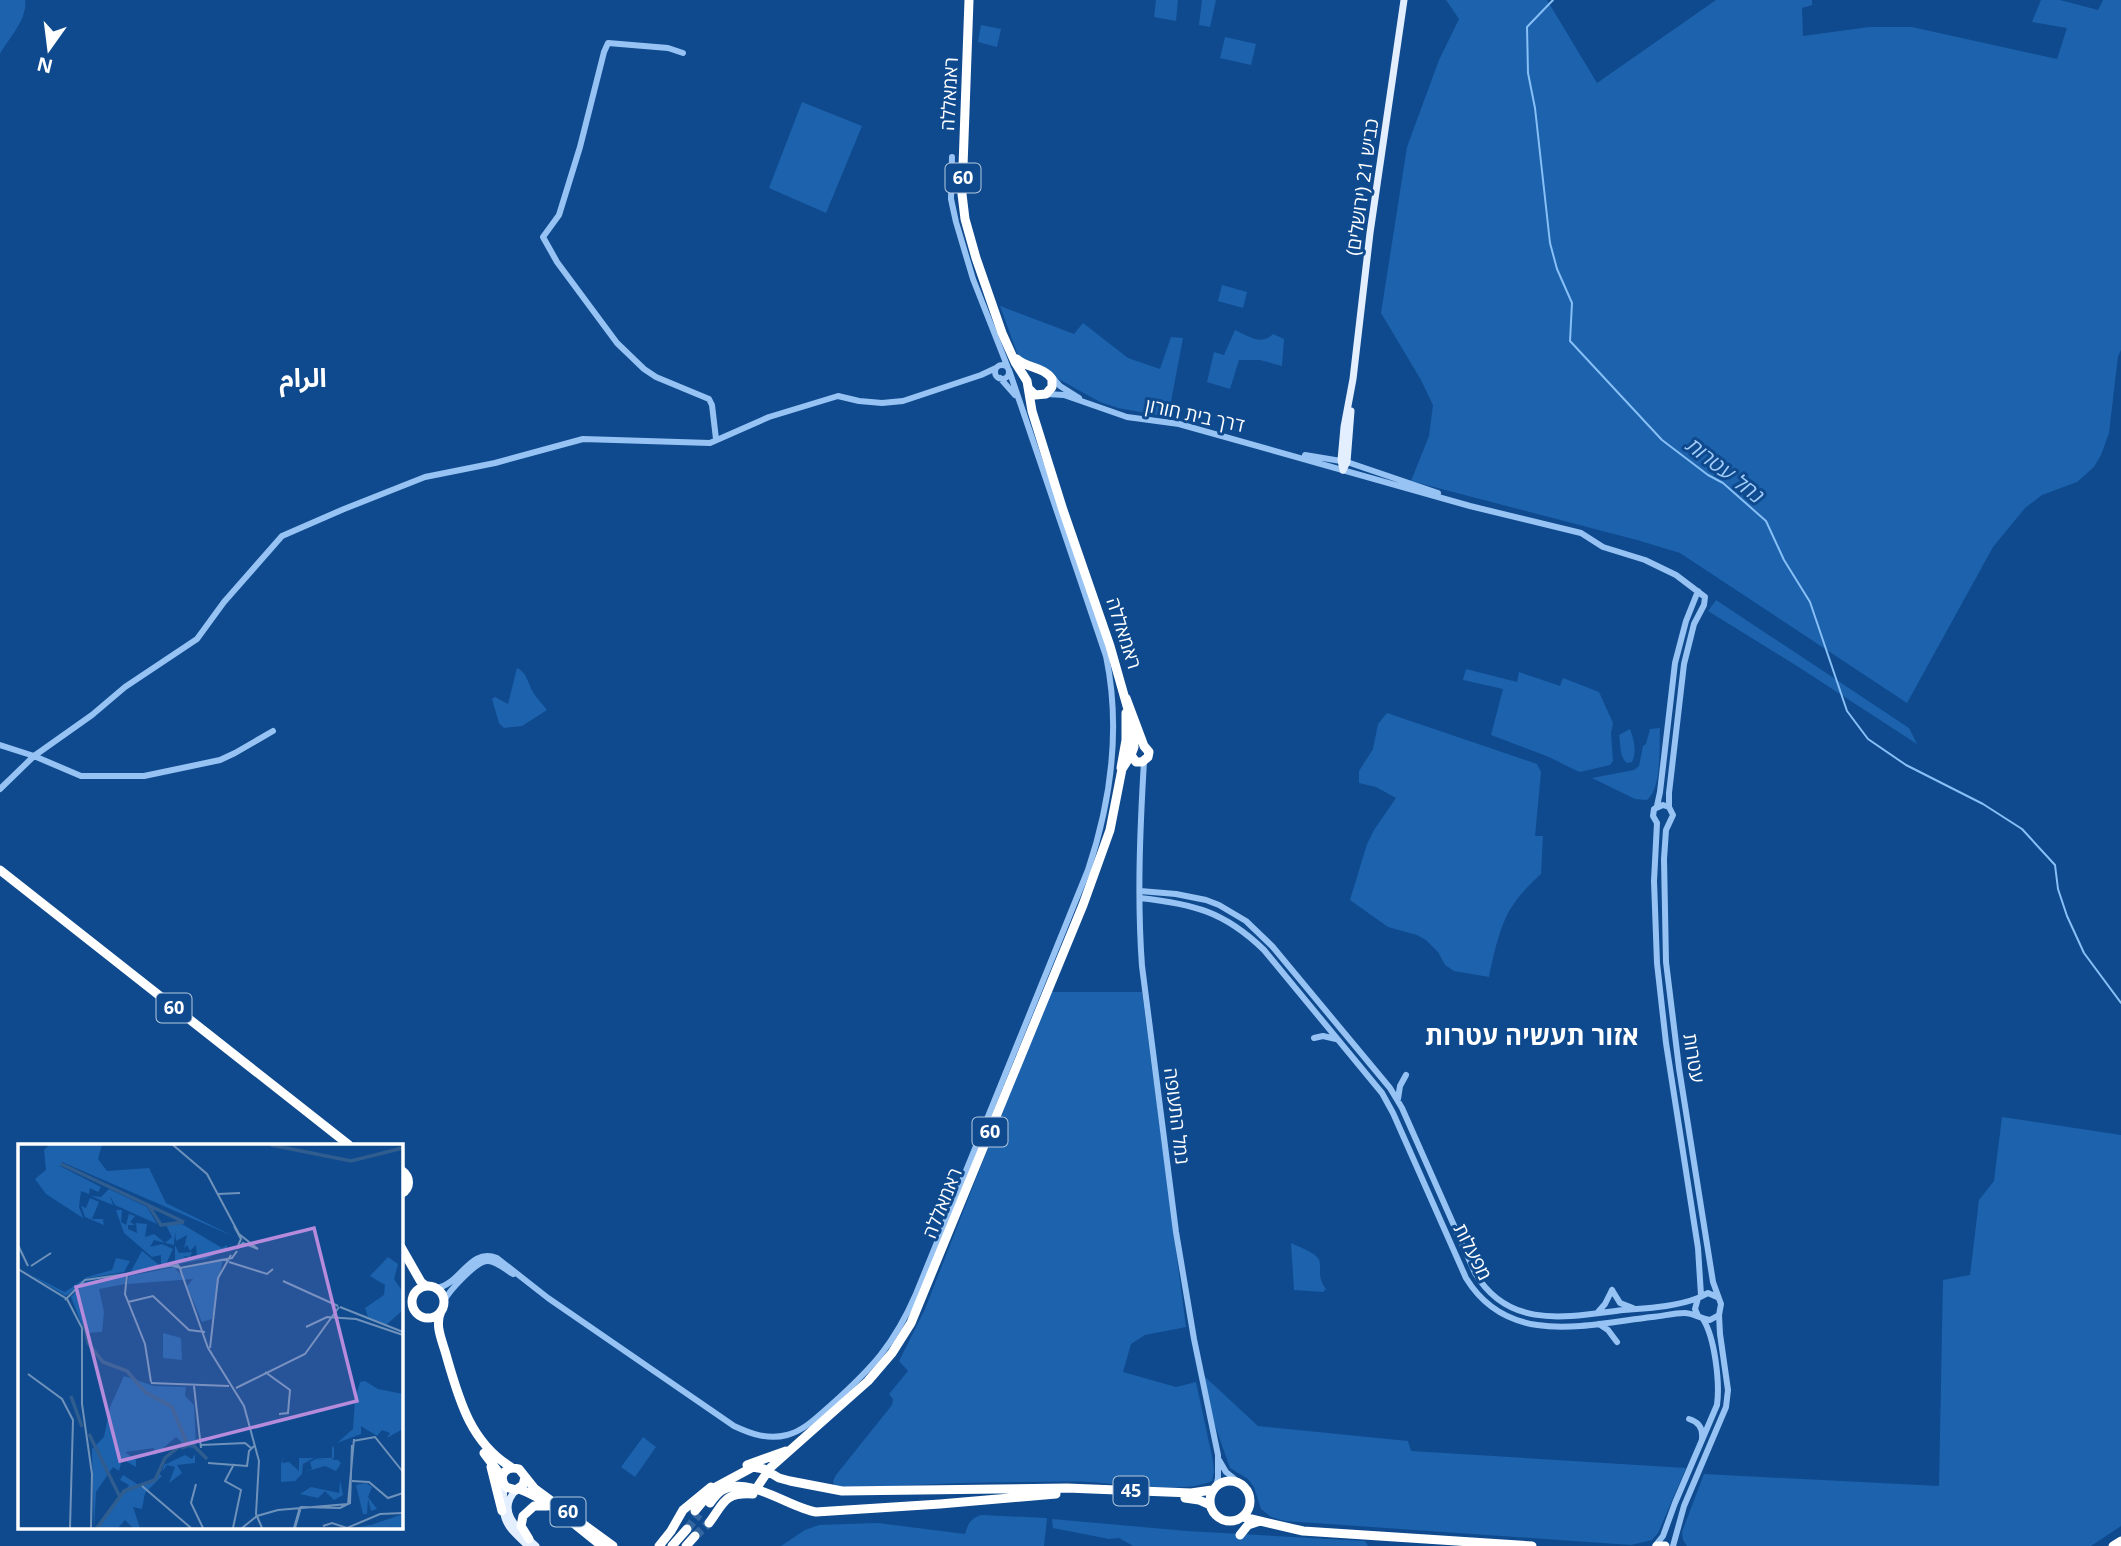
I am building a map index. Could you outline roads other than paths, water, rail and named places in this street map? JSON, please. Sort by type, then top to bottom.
[{"type":"highway","name":"ראמאללה","points":[[768,1471],[877,1372],[899,1343],[917,1311],[1089,890],[1110,830],[1119,780],[1124,768],[1137,755],[1125,698],[1105,629],[1063,510],[1035,420],[1028,385],[1009,349],[973,250],[963,204],[969,0]]},
{"type":"highway","points":[[1009,349],[1019,361],[1045,371],[1052,379],[1052,387],[1036,407],[1035,420]]},
{"type":"highway","points":[[1038,370],[1031,374],[1028,385],[1035,395],[1045,394]]},
{"type":"highway","name":"60","points":[[1119,780],[1126,740],[1125,698]]},
{"type":"highway","name":"60","points":[[0,870],[348,1144]]},
{"type":"highway","points":[[402,1171],[409,1182],[402,1193]]},
{"type":"highway","name":"60","points":[[402,1249],[421,1282],[443,1296],[437,1324],[458,1397],[466,1416],[486,1448],[519,1469],[535,1489],[613,1546]]},
{"type":"highway","points":[[402,1257],[414,1280],[415,1310],[423,1316],[433,1317],[443,1306]]},
{"type":"highway","points":[[414,1295],[421,1287],[431,1287]]},
{"type":"highway","points":[[427,1317],[436,1330],[461,1417],[493,1471],[502,1511]]},
{"type":"highway","points":[[475,1441],[503,1481]]},
{"type":"highway","name":"ראמאללה","points":[[700,1514],[718,1482],[738,1469],[797,1444]]},
{"type":"highway","points":[[783,1457],[782,1474],[790,1481]]},
{"type":"highway","points":[[503,1481],[505,1471],[512,1467]]},
{"type":"highway","name":"60","points":[[757,1467],[768,1471],[755,1489],[734,1487],[722,1490],[700,1514],[714,1488],[744,1471],[757,1467]]},
{"type":"highway","points":[[768,1471],[779,1478],[825,1489],[863,1492],[919,1489],[1050,1492]]},
{"type":"highway","points":[[517,1490],[524,1483],[525,1477]]},
{"type":"highway","name":"45","points":[[1050,1492],[1191,1493],[1214,1488],[1226,1480],[1237,1481],[1248,1491],[1250,1506],[1256,1515],[1265,1521]]},
{"type":"highway","name":"60","points":[[503,1481],[511,1490],[532,1494],[602,1546]]},
{"type":"highway","points":[[1210,1506],[1214,1488]]},
{"type":"highway","points":[[755,1489],[816,1512],[951,1503],[1050,1492]]},
{"type":"highway","name":"45","points":[[1050,1492],[1191,1499],[1210,1506],[1223,1520],[1233,1521],[1243,1517],[1294,1530],[1532,1546]]},
{"type":"highway","points":[[700,1514],[739,1493],[771,1495]]},
{"type":"highway","points":[[531,1544],[521,1526],[526,1511],[538,1506],[551,1508]]},
{"type":"highway","points":[[1243,1517],[1250,1506]]},
{"type":"highway","name":"60","points":[[659,1546],[683,1510],[700,1514]]},
{"type":"highway","points":[[1240,1535],[1248,1525],[1265,1521]]},
{"type":"highway","points":[[665,1546],[689,1531]]},
{"type":"highway","points":[[672,1546],[689,1531]]},
{"type":"highway","points":[[679,1546],[689,1531]]},
{"type":"highway","points":[[686,1546],[689,1531]]},
{"type":"highway","points":[[2113,1546],[2121,1541]]},
{"type":"highway","points":[[1656,1546],[1665,1546]]},
{"type":"main road","name":"כביש 21 (ירושלים)","points":[[1343,470],[1370,233],[1404,0]]},
{"type":"main road","points":[[503,1481],[502,1511],[505,1520],[512,1531],[531,1544]]},
{"type":"main road","points":[[517,1490],[510,1498],[508,1515],[531,1544]]},
{"type":"street","points":[[683,52],[668,48],[608,43],[559,215],[543,237],[557,262],[617,343],[656,377],[709,398],[716,439]]},
{"type":"street","points":[[431,1287],[446,1286],[479,1259],[488,1255],[497,1258],[532,1286],[734,1426],[766,1437],[789,1435],[811,1422],[865,1374],[905,1320],[1088,870],[1111,772],[1112,691],[1105,656],[1008,369],[967,259],[953,210],[952,157]]},
{"type":"street","points":[[996,341],[995,373],[1019,403]]},
{"type":"street","points":[[0,789],[34,755],[92,715],[125,687],[197,639],[224,602],[282,536],[344,509],[425,477],[495,463],[583,439],[710,443],[769,417],[838,396],[882,403],[903,401],[1002,365],[1008,369]]},
{"type":"street","points":[[962,381],[1007,376],[1008,369]]},
{"type":"street","name":"דרך בית חורון","points":[[1049,375],[1060,386],[1096,408]]},
{"type":"street","name":"דרך בית חורון","points":[[1045,394],[1064,395],[1127,417],[1179,424],[1471,506],[1581,533],[1603,547],[1645,560],[1666,570],[1698,591]]},
{"type":"street","points":[[1328,458],[1346,443],[1354,459],[1365,467]]},
{"type":"street","name":"דרך בית חורון","points":[[1289,453],[1328,458],[1365,467],[1471,506]]},
{"type":"street","points":[[1698,591],[1706,602],[1694,624],[1684,664],[1669,807],[1672,815],[1669,822],[1663,825],[1657,822],[1653,813],[1660,792],[1675,663],[1681,635],[1698,591]]},
{"type":"street","points":[[0,745],[34,755],[81,776],[144,776],[220,760],[273,731]]},
{"type":"street","name":"נמל התעופה","points":[[1137,755],[1143,777],[1140,825],[1142,966],[1176,1232],[1194,1339],[1218,1455],[1218,1478],[1214,1488]]},
{"type":"street","points":[[1657,806],[1663,804],[1669,807]]},
{"type":"street","name":"עטרות","points":[[1657,822],[1654,881],[1657,963],[1666,1043],[1698,1248],[1700,1296]]},
{"type":"street","name":"עטרות","points":[[1669,822],[1663,881],[1670,1005],[1717,1297]]},
{"type":"street","name":"מפעלות","points":[[1140,894],[1176,894],[1206,900],[1246,921],[1272,946],[1385,1080],[1398,1101],[1475,1273],[1487,1290],[1511,1307],[1531,1315],[1552,1318],[1679,1303],[1700,1296]]},
{"type":"street","name":"מפעלות","points":[[1140,894],[1192,906],[1220,916],[1234,924],[1264,950],[1379,1089],[1388,1103],[1466,1278],[1479,1297],[1500,1313],[1529,1324],[1551,1328],[1684,1313],[1700,1317]]},
{"type":"street","points":[[1314,1038],[1323,1036],[1337,1040]]},
{"type":"street","points":[[1398,1101],[1400,1086],[1406,1075]]},
{"type":"street","points":[[443,1306],[450,1291],[469,1268]]},
{"type":"street","points":[[1595,1314],[1605,1304],[1612,1290],[1620,1303],[1636,1309]]},
{"type":"street","points":[[1656,1546],[1663,1536],[1715,1412],[1719,1390],[1710,1336],[1695,1305],[1700,1296],[1708,1293],[1717,1297],[1721,1307],[1719,1315],[1728,1390],[1726,1407],[1684,1506],[1674,1546]]},
{"type":"street","points":[[1700,1317],[1713,1319],[1719,1315]]},
{"type":"street","points":[[1598,1323],[1618,1342]]},
{"type":"street","points":[[1689,1419],[1702,1429],[1701,1444]]},
{"type":"street","name":"נמל התעופה","points":[[1218,1455],[1226,1472],[1237,1481]]},
{"type":"waterway","name":"נחל עטרות","points":[[1553,0],[1527,27],[1528,73],[1535,108],[1550,243],[1557,269],[1572,303],[1570,341],[1662,440],[1708,475],[1723,483],[1766,521],[1784,560],[1810,602],[1847,711],[1868,739],[1906,765],[1983,804],[2022,829],[2055,865],[2058,889],[2084,953],[2121,1003]]},
{"type":"tunnel","points":[[687,1529],[699,1514]]},
{"type":"tunnel","points":[[695,1536],[709,1523]]},
{"type":"district","name":"الرام","points":[[303,378]]},
{"type":"district","name":"אזור תעשיה עטרות","points":[[1532,1036]]}]
